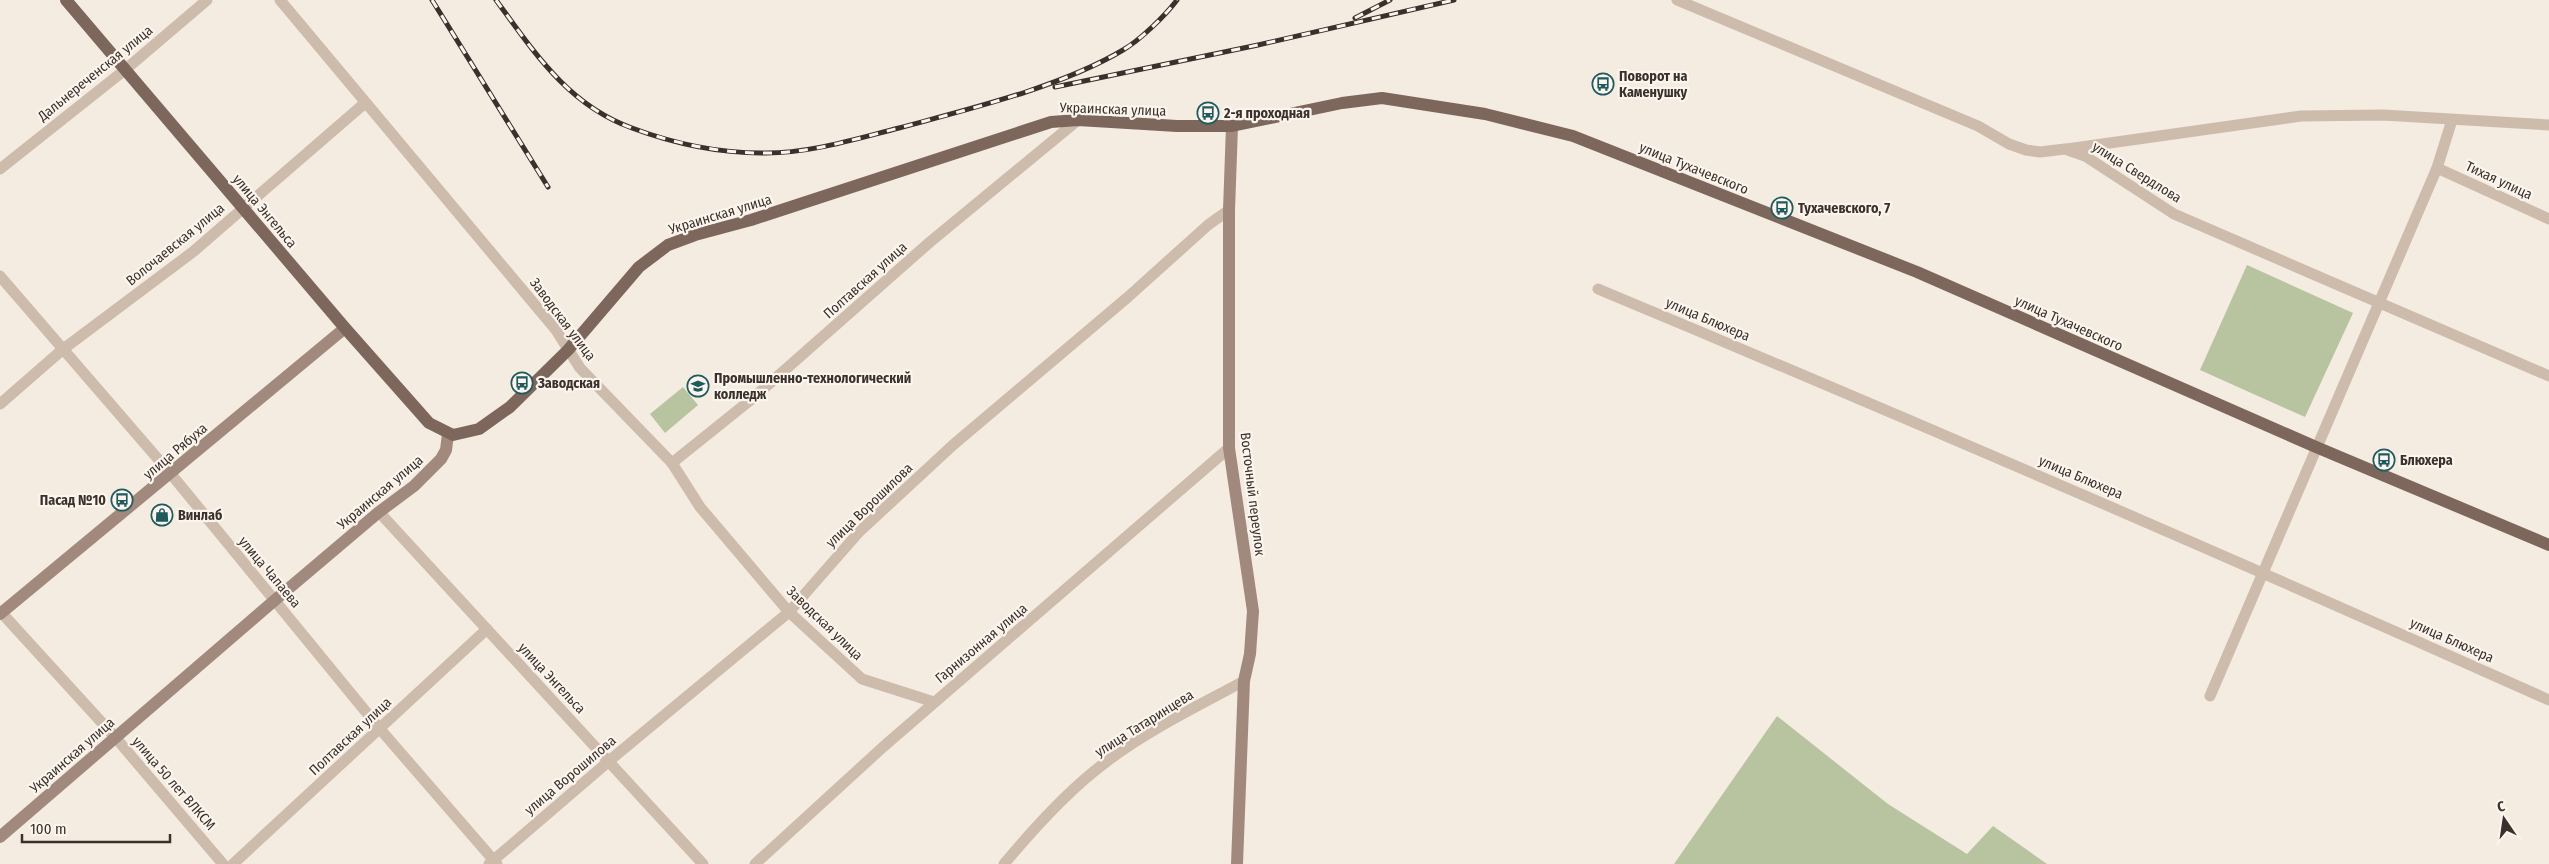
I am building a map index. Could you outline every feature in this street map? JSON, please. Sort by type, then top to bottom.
[{"type":"main road","name":"улица Энгельса","points":[[66,0],[345,328],[429,423],[448,434]]},
{"type":"main road","name":"Украинская улица","points":[[448,434],[472,432],[494,420],[510,407],[568,350],[639,267],[656,252],[675,241],[751,220],[1025,128],[1051,122],[1078,120],[1177,126],[1232,126],[1342,103],[1382,98],[1485,114],[1573,136]]},
{"type":"main road","name":"улица Тухачевского","points":[[1573,136],[1917,272],[2316,447],[2549,545]]},
{"type":"street","name":"Дальнереченская улица","points":[[0,169],[126,69],[207,0]]},
{"type":"street","name":"Заводская улица","points":[[280,0],[364,103],[556,330],[580,368],[610,402],[672,463],[700,507],[789,612],[862,679],[934,702]]},
{"type":"street","name":"улица Свердлова","points":[[1677,0],[1978,126],[2009,144],[2040,152],[2065,149],[2085,156],[2174,214],[2549,376]]},
{"type":"street","name":"Волочаевская улица","points":[[0,404],[62,350],[194,251],[364,103]]},
{"type":"street","points":[[2065,149],[2301,116],[2383,115],[2549,125]]},
{"type":"street","name":"Полтавская улица","points":[[672,463],[781,374],[930,242],[1078,120]]},
{"type":"street","points":[[2210,696],[2437,168],[2452,120]]},
{"type":"street","name":"Восточный переулок","points":[[1232,126],[1229,210],[1229,448],[1253,611],[1250,654],[1244,681],[1237,864]]},
{"type":"street","name":"Тихая улица","points":[[2437,168],[2549,219]]},
{"type":"street","name":"улица Ворошилова","points":[[493,863],[608,761],[789,612],[859,532],[954,445],[1208,225],[1229,210]]},
{"type":"street","name":"улица Чапаева","points":[[0,276],[62,350],[172,474],[380,729],[493,863]]},
{"type":"street","name":"улица Блюхера","points":[[1598,289],[2264,572],[2549,700]]},
{"type":"street","name":"улица Рябуха","points":[[1,613],[172,474],[345,328]]},
{"type":"street","name":"Украинская улица","points":[[0,837],[275,600],[379,512],[414,486],[441,459],[446,450],[448,434]]},
{"type":"street","name":"Гарнизонная улица","points":[[755,864],[934,702],[1058,598],[1229,448]]},
{"type":"street","name":"улица Энгельса","points":[[379,512],[703,864]]},
{"type":"street","name":"улица 50 лет ВЛКСМ","points":[[1,613],[115,737],[223,864]]},
{"type":"street","name":"Полтавская улица","points":[[233,864],[487,629]]},
{"type":"street","name":"улица Татаринцева","points":[[1004,864],[1071,793],[1106,762],[1143,738],[1244,681]]},
{"type":"green space","points":[[2247,265],[2353,313],[2305,417],[2200,370]]},
{"type":"green space","points":[[683,387],[698,405],[665,433],[650,414]]},
{"type":"green space","points":[[1777,716],[1888,804],[1967,854],[1993,826],[2047,864],[1674,864]]},
{"type":"railway","points":[[432,0],[548,187]]},
{"type":"railway","points":[[496,0],[524,39],[554,75],[589,106],[609,118],[632,128],[679,143],[746,153],[797,151],[848,141],[984,105],[1043,86],[1072,75],[1123,50],[1152,27],[1177,0]]},
{"type":"railway","points":[[1355,18],[1390,0]]},
{"type":"railway","points":[[1055,87],[1258,45],[1454,0]]},
{"type":"place","name":"Поворот на Каменушку","points":[[1603,84]]},
{"type":"place","name":"2-я проходная","points":[[1208,113]]},
{"type":"place","name":"Тухачевского, 7","points":[[1782,208]]},
{"type":"place","name":"Заводская","points":[[522,383]]},
{"type":"place","name":"Промышленно-технологический колледж","points":[[698,386]]},
{"type":"place","name":"Блюхера","points":[[2384,460]]},
{"type":"place","name":"Пасад №10","points":[[122,500]]},
{"type":"place","name":"Винлаб","points":[[162,515]]}]
